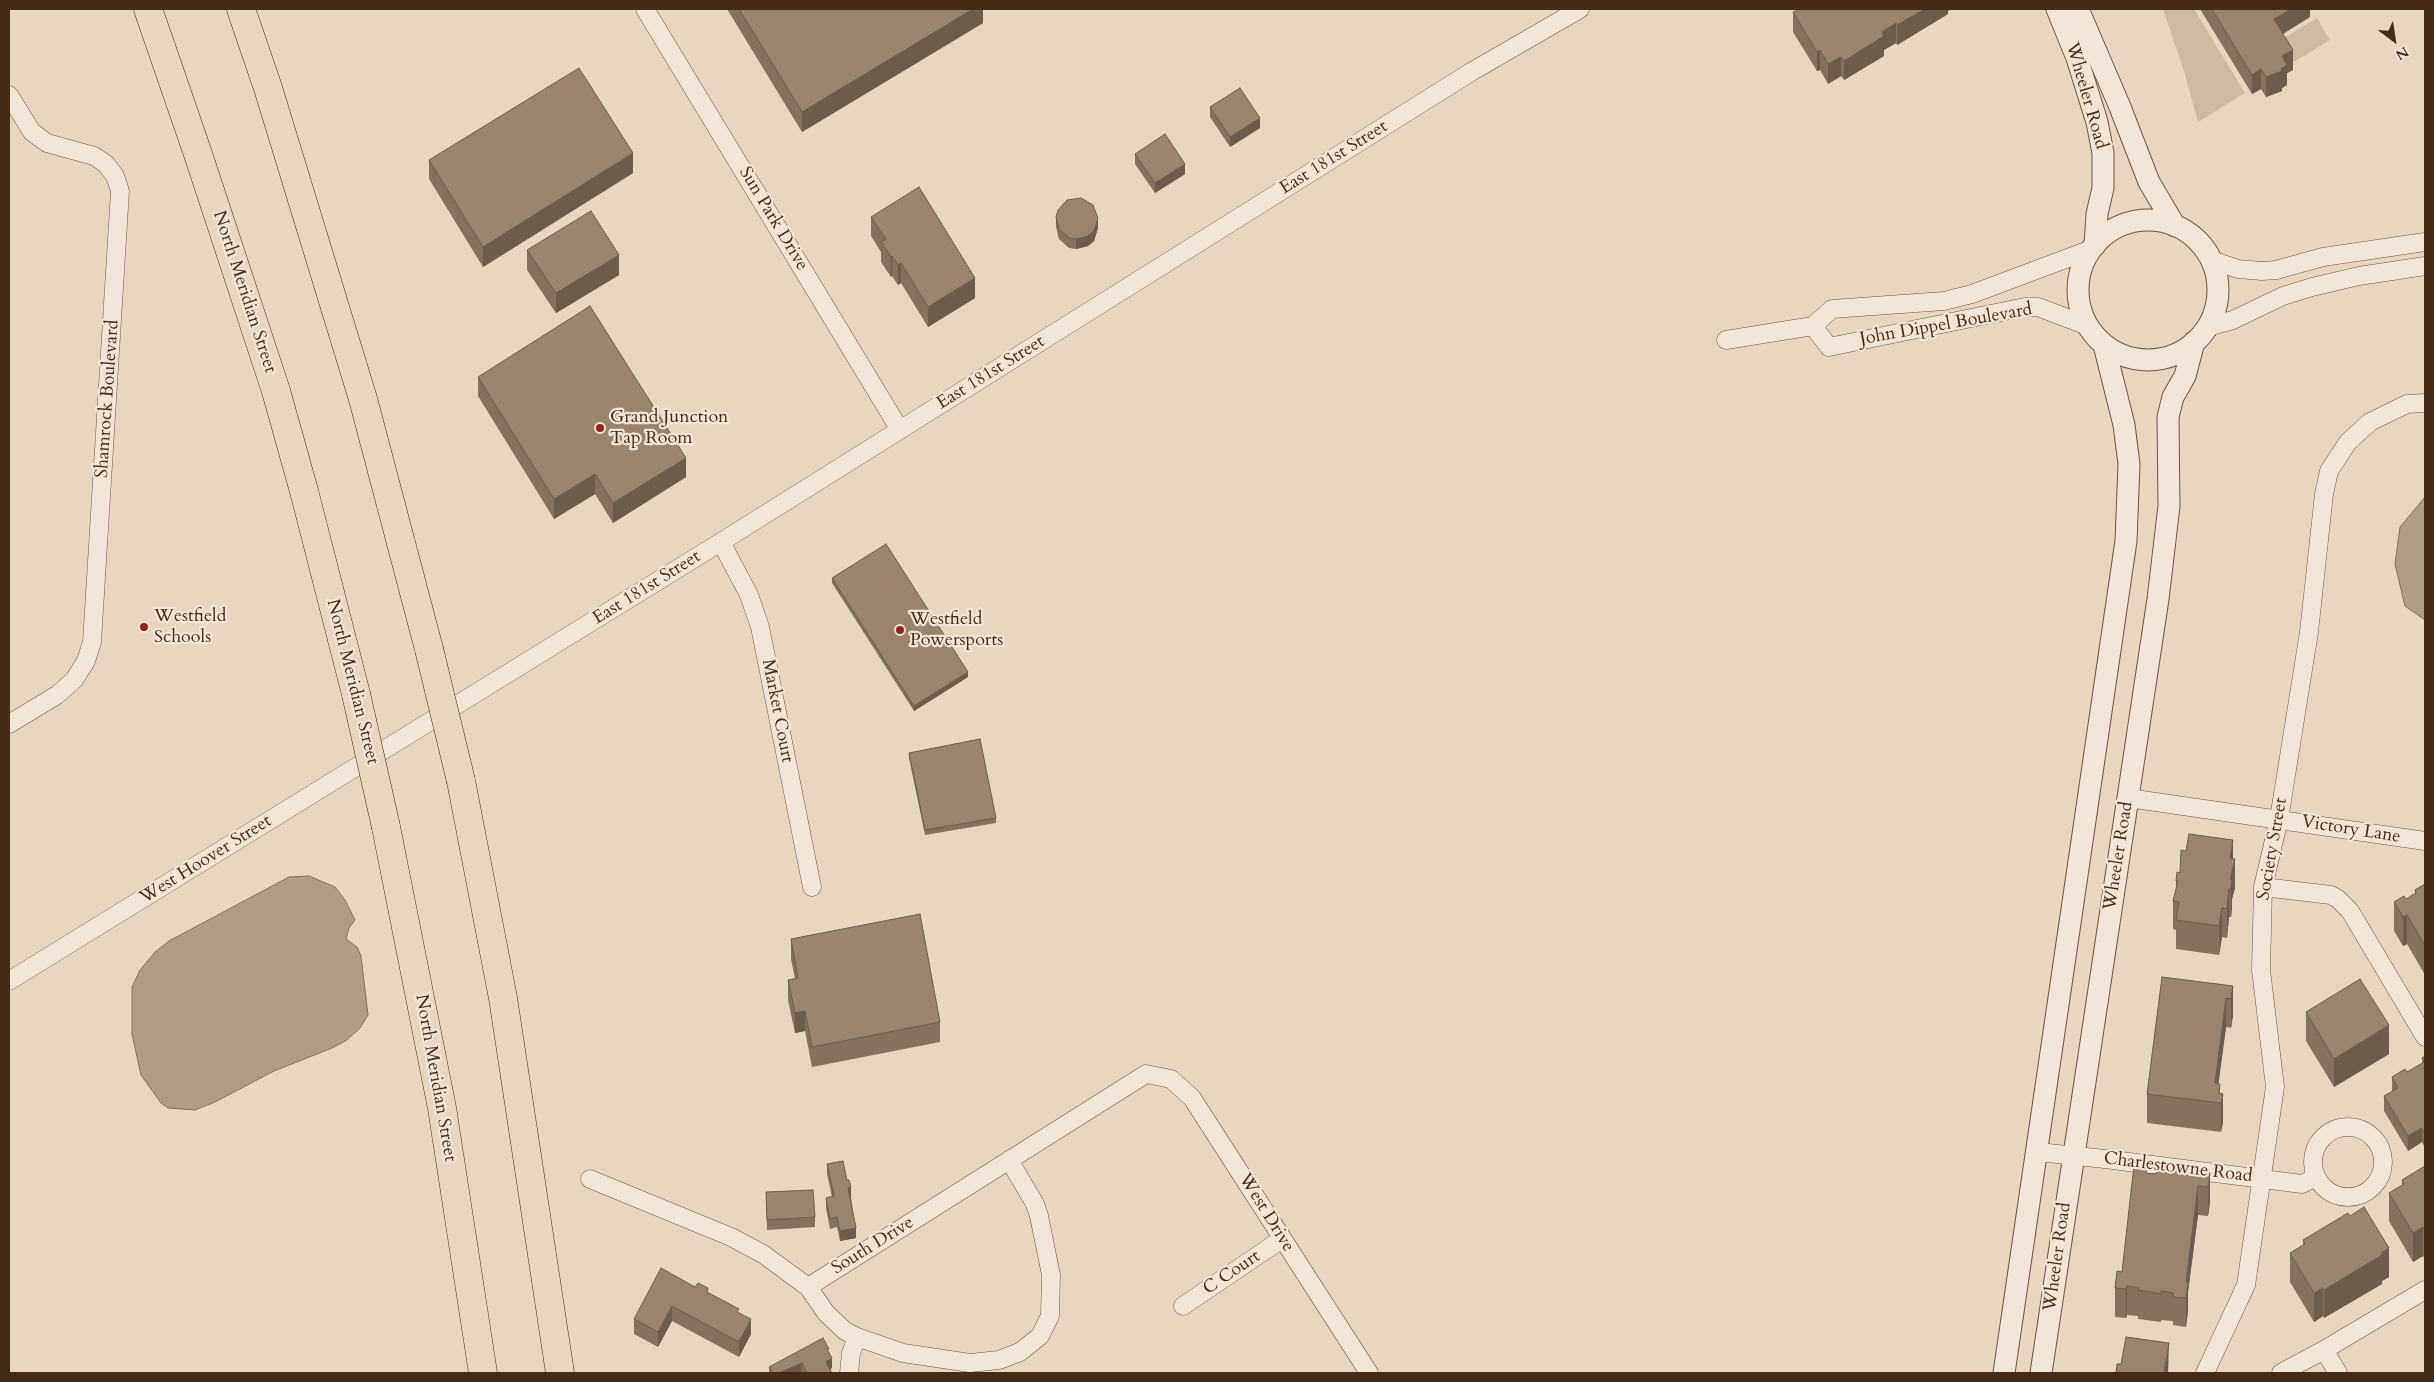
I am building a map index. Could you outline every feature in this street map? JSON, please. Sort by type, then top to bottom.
[{"type":"highway","name":"North Meridian Street","points":[[148,9],[276,391],[318,542],[356,694],[386,827],[442,1108],[483,1373]]},
{"type":"highway","points":[[240,9],[268,88],[363,400],[429,649],[461,781],[503,998],[560,1373]]},
{"type":"street","name":"Sun Park Drive","points":[[646,9],[900,430]]},
{"type":"street","name":"East 181st Street","points":[[402,739],[721,542],[1471,72],[1580,9]]},
{"type":"street","name":"Wheeler Road","points":[[2057,9],[2065,24],[2089,94],[2103,153],[2103,188],[2097,214],[2093,247]]},
{"type":"street","name":"Wheeler Road","points":[[2078,9],[2120,107],[2149,182],[2175,226]]},
{"type":"street","name":"Shamrock Boulevard","points":[[9,95],[32,132],[47,143],[94,156],[110,170],[120,191],[92,642],[86,660],[74,680],[57,695],[9,724]]},
{"type":"street","points":[[2200,334],[2215,309],[2217,296],[2216,278],[2211,260],[2196,240],[2175,226],[2151,220],[2132,223],[2115,229],[2093,247],[2082,266],[2078,290],[2082,315],[2088,326],[2104,345],[2126,356],[2151,360],[2175,354],[2200,334],[2284,296],[2359,276],[2425,266]]},
{"type":"street","points":[[2211,260],[2238,269],[2276,270],[2323,257],[2425,242]]},
{"type":"street","name":"John Dippel Boulevard","points":[[2088,326],[2038,307],[2025,307],[1829,347],[1813,326],[1832,309],[1944,300],[1972,294],[2093,247]]},
{"type":"street","points":[[1726,340],[1813,326]]},
{"type":"street","name":"Wheeler Road","points":[[2041,1373],[2128,798],[2169,506],[2168,417],[2173,397],[2185,376],[2200,334]]},
{"type":"street","name":"Wheeler Road","points":[[2004,1373],[2038,1152],[2126,541],[2129,464],[2124,425],[2104,345]]},
{"type":"street","name":"Society Street","points":[[2208,1373],[2246,1286],[2275,1087],[2261,970],[2263,887],[2279,819],[2309,632],[2324,494],[2329,471],[2348,442],[2370,422],[2407,404],[2425,403]]},
{"type":"street","name":"Market Court","points":[[721,542],[749,594],[760,627],[812,887]]},
{"type":"street","name":"West Hoover Street","points":[[9,981],[402,739]]},
{"type":"street","name":"Victory Lane","points":[[2128,798],[2425,841]]},
{"type":"street","points":[[2263,887],[2331,895],[2338,899],[2350,911],[2425,1037]]},
{"type":"street","name":"South Drive","points":[[808,1287],[1146,1074]]},
{"type":"street","name":"West Drive","points":[[1146,1074],[1171,1079],[1192,1098],[1369,1373]]},
{"type":"street","points":[[2358,1127],[2371,1134],[2380,1146],[2383,1160],[2380,1175],[2372,1187],[2360,1195],[2345,1197],[2331,1193],[2316,1177],[2312,1163],[2315,1148],[2323,1136],[2336,1128],[2358,1127]]},
{"type":"street","name":"Charlestowne Road","points":[[2038,1152],[2302,1184],[2316,1177]]},
{"type":"street","points":[[590,1178],[731,1237],[763,1254],[808,1287],[826,1313],[845,1331],[857,1337],[903,1353],[970,1363],[1009,1358],[1040,1336],[1050,1316],[1050,1275],[1040,1216],[1009,1160]]},
{"type":"street","name":"C Court","points":[[1183,1306],[1282,1239]]},
{"type":"street","points":[[2281,1373],[2324,1350],[2425,1290]]},
{"type":"street","points":[[848,1373],[851,1353],[857,1337]]},
{"type":"street","points":[[2324,1350],[2338,1373]]},
{"type":"shaded area","points":[[2163,9],[2194,9],[2245,93],[2198,122],[2184,71]]},
{"type":"shaded area","points":[[2317,18],[2330,40],[2294,62],[2280,40]]},
{"type":"shaded area","points":[[2425,497],[2425,620],[2405,606],[2395,564],[2400,527]]},
{"type":"shaded area","points":[[309,876],[335,887],[345,900],[355,920],[349,928],[346,939],[357,947],[361,956],[368,1015],[360,1028],[347,1040],[332,1048],[274,1071],[215,1102],[195,1110],[168,1108],[161,1103],[141,1075],[132,1034],[132,987],[140,970],[155,952],[169,941],[289,877]]},
{"type":"building","points":[[739,9],[973,9],[802,112]]},
{"type":"building","points":[[1799,9],[1925,9],[1897,25],[1896,23],[1882,32],[1884,36],[1844,61],[1841,57],[1828,64],[1820,50],[1817,52],[1793,12]]},
{"type":"building","points":[[2212,9],[2291,9],[2274,19],[2293,50],[2282,56],[2287,65],[2281,69],[2282,71],[2266,77],[2261,69],[2252,75]]},
{"type":"building","points":[[579,68],[633,153],[483,247],[429,160]]},
{"type":"building","points":[[1240,88],[1260,118],[1230,137],[1210,107]]},
{"type":"building","points":[[1165,134],[1185,164],[1155,183],[1135,154]]},
{"type":"building","points":[[919,187],[975,278],[928,307],[901,263],[898,265],[881,242],[886,239],[871,217]]},
{"type":"building","points":[[1081,198],[1093,205],[1098,218],[1094,231],[1088,236],[1076,239],[1069,238],[1059,229],[1056,217],[1058,210],[1067,200]]},
{"type":"building","points":[[591,211],[619,255],[556,293],[527,250]]},
{"type":"building","points":[[590,306],[686,458],[613,503],[595,474],[554,499],[478,377]]},
{"type":"building","name":"Westfield Powersports","points":[[886,544],[968,672],[914,706],[832,578]]},
{"type":"building","points":[[980,739],[996,818],[925,830],[909,753]]},
{"type":"building","points":[[2189,834],[2233,840],[2230,858],[2235,859],[2230,879],[2232,880],[2231,889],[2229,889],[2227,909],[2222,908],[2219,926],[2176,920],[2179,902],[2173,901],[2178,881],[2176,881],[2177,872],[2180,873],[2181,850],[2186,851]]},
{"type":"building","points":[[2425,884],[2425,946],[2407,915],[2403,917],[2394,902],[2404,896],[2406,899]]},
{"type":"building","points":[[920,914],[940,1022],[812,1047],[805,1011],[795,1013],[788,980],[798,978],[791,939]]},
{"type":"building","points":[[2162,977],[2233,986],[2231,999],[2226,998],[2215,1083],[2220,1084],[2219,1093],[2223,1094],[2221,1103],[2147,1094]]},
{"type":"building","points":[[2360,979],[2389,1025],[2334,1059],[2306,1012]]},
{"type":"building","points":[[2425,1056],[2425,1134],[2422,1128],[2408,1136],[2384,1096],[2398,1088],[2392,1077],[2405,1069],[2407,1072],[2424,1062],[2422,1058]]},
{"type":"building","points":[[843,1161],[847,1180],[849,1180],[851,1187],[848,1188],[856,1228],[840,1231],[837,1217],[830,1219],[826,1198],[834,1196],[827,1164]]},
{"type":"building","points":[[2134,1165],[2147,1167],[2146,1173],[2156,1174],[2157,1168],[2187,1172],[2187,1175],[2198,1176],[2199,1172],[2210,1173],[2208,1187],[2198,1186],[2186,1282],[2188,1282],[2186,1298],[2173,1297],[2173,1293],[2161,1291],[2161,1294],[2127,1286],[2126,1289],[2115,1288],[2117,1271],[2122,1272]]},
{"type":"building","points":[[2425,1166],[2425,1228],[2423,1227],[2413,1233],[2389,1193],[2404,1184],[2402,1180]]},
{"type":"building","points":[[813,1190],[815,1217],[767,1220],[766,1192]]},
{"type":"building","points":[[2364,1207],[2389,1248],[2381,1253],[2382,1255],[2324,1290],[2323,1288],[2314,1293],[2290,1253],[2305,1244],[2303,1240],[2348,1213],[2350,1216]]},
{"type":"building","points":[[661,1268],[695,1287],[698,1283],[708,1288],[707,1292],[739,1309],[737,1312],[751,1319],[739,1342],[672,1306],[658,1332],[634,1319]]},
{"type":"building","points":[[2126,1337],[2169,1343],[2164,1371],[2168,1373],[2116,1373],[2117,1364],[2121,1364]]},
{"type":"building","points":[[823,1338],[832,1358],[826,1362],[832,1373],[807,1373],[802,1363],[779,1373],[773,1373],[769,1367]]},
{"type":"place","name":"Grand Junction Tap Room","points":[[600,428]]},
{"type":"place","name":"Westfield Schools","points":[[144,627]]},
{"type":"place","name":"Westfield Powersports","points":[[900,630]]}]
